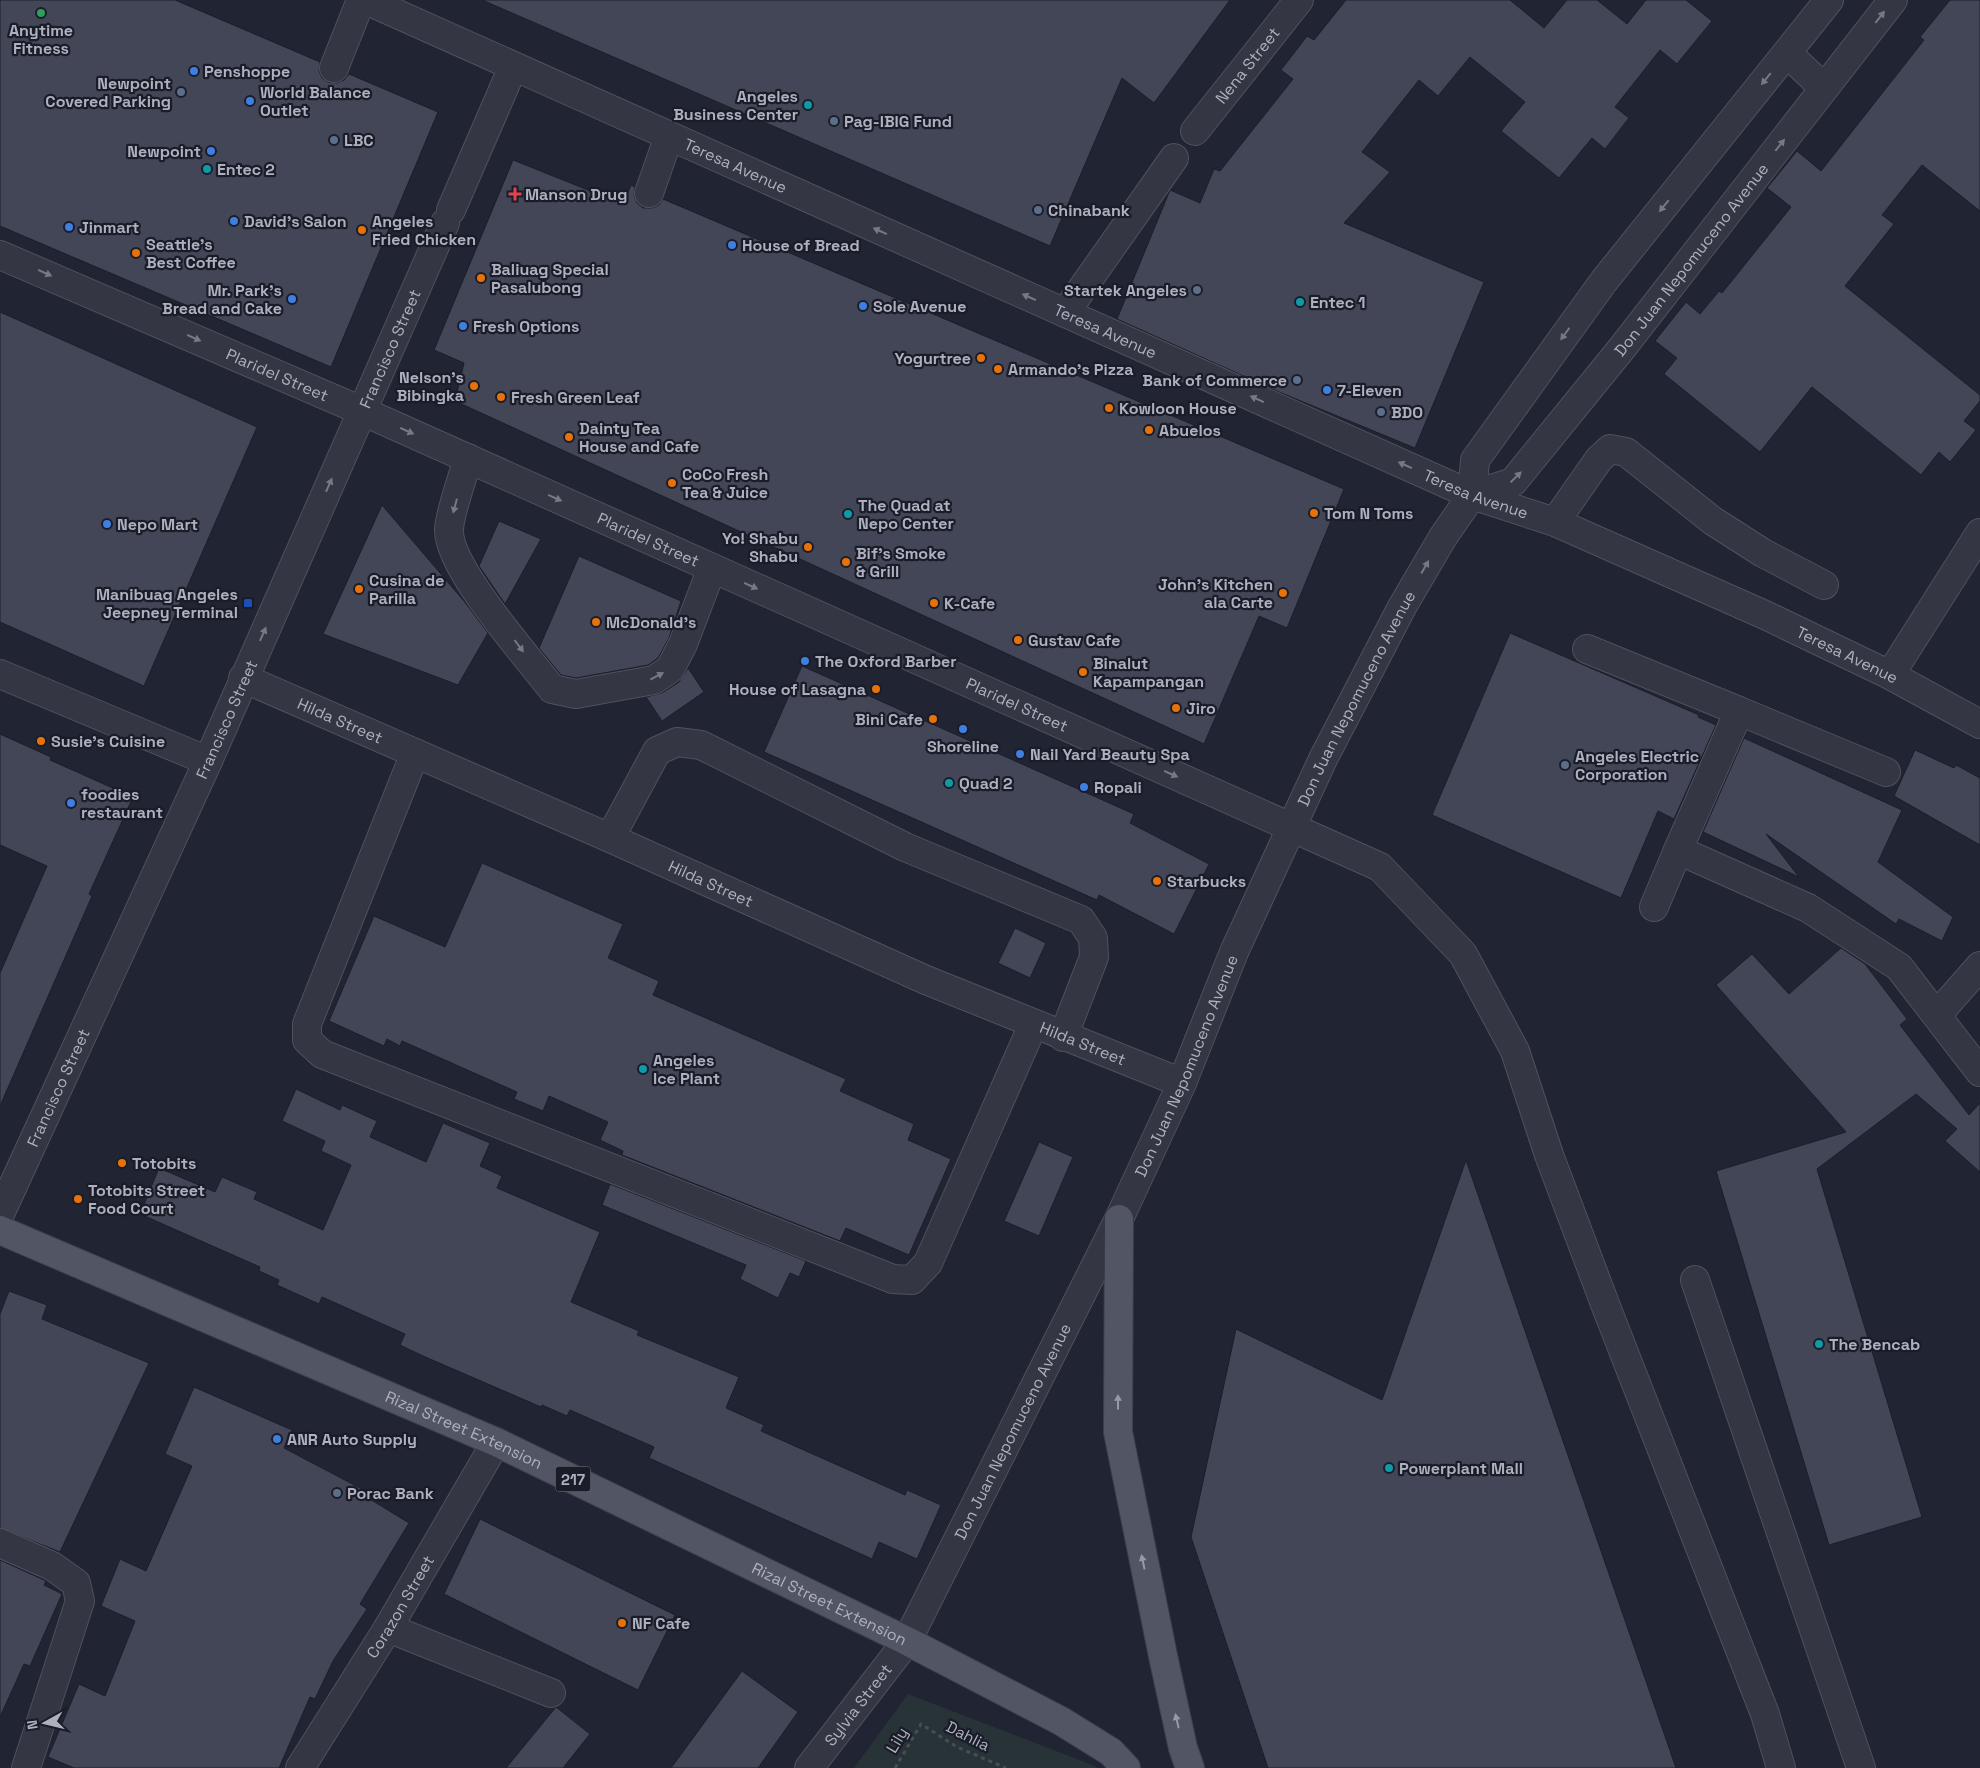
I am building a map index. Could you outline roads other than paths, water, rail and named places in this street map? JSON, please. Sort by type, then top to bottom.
[{"type":"main road","points":[[1119,1219],[1118,1432],[1162,1656],[1183,1748],[1190,1768]]},
{"type":"main road","name":"Rizal Street Extension","points":[[0,1230],[496,1442],[907,1641],[1061,1721],[1111,1752],[1126,1768]]},
{"type":"street","points":[[334,68],[361,0]]},
{"type":"street","name":"Teresa Avenue","points":[[366,0],[1472,495],[1555,522],[1766,615],[1890,675],[1980,724]]},
{"type":"street","name":"Nena Street","points":[[1195,131],[1299,0]]},
{"type":"street","name":"Don Juan Nepomuceno Avenue","points":[[907,1641],[1119,1219],[1182,1083],[1234,952],[1324,759],[1398,615],[1443,537],[1472,495],[1475,460],[1604,281],[1829,0]]},
{"type":"street","name":"Don Juan Nepomuceno Avenue","points":[[1472,495],[1514,482],[1622,348],[1893,0]]},
{"type":"street","points":[[1787,53],[1824,88]]},
{"type":"street","name":"Francisco Street","points":[[0,1214],[208,761],[513,67]]},
{"type":"street","points":[[649,193],[669,136]]},
{"type":"street","points":[[1065,313],[1174,158]]},
{"type":"street","name":"Plaridel Street","points":[[0,255],[468,458],[1380,867],[1463,954],[1516,1052],[1548,1155],[1765,1714],[1781,1768]]},
{"type":"street","points":[[1555,522],[1599,458],[1610,450],[1626,452],[1713,521],[1763,553],[1824,585]]},
{"type":"street","points":[[468,458],[449,530],[454,557],[467,580],[552,689],[576,694],[654,680],[670,668],[684,644],[712,568]]},
{"type":"street","points":[[1890,675],[1980,533]]},
{"type":"street","points":[[1587,649],[1886,772]]},
{"type":"street","points":[[0,674],[208,761]]},
{"type":"street","name":"Hilda Street","points":[[243,678],[610,838],[926,980],[1033,1025],[1182,1083]]},
{"type":"street","points":[[1654,907],[1739,711]]},
{"type":"street","points":[[610,838],[657,751],[677,742],[701,745],[919,854],[1082,920],[1093,938],[1094,957],[1063,1037]]},
{"type":"street","points":[[416,753],[307,1024],[307,1040],[322,1054],[893,1279],[912,1280],[928,1262],[1033,1025]]},
{"type":"street","points":[[1678,850],[1808,908],[1899,967],[1980,1072]]},
{"type":"street","points":[[1937,1015],[1980,966]]},
{"type":"street","points":[[1695,1280],[1861,1768]]},
{"type":"street","name":"Corazon Street","points":[[300,1768],[388,1628],[496,1442]]},
{"type":"street","points":[[0,1543],[52,1566],[76,1584],[80,1601],[26,1768]]},
{"type":"street","points":[[388,1628],[551,1693]]},
{"type":"street","name":"Sylvia Street","points":[[809,1768],[907,1641]]},
{"type":"place","name":"Anytime Fitness","points":[[41,13]]},
{"type":"place","name":"Penshoppe","points":[[194,71]]},
{"type":"place","name":"Newpoint Covered Parking","points":[[181,92]]},
{"type":"place","name":"World Balance Outlet","points":[[250,101]]},
{"type":"place","name":"Angeles Business Center","points":[[808,105]]},
{"type":"place","name":"Pag-IBIG Fund","points":[[834,121]]},
{"type":"place","name":"LBC","points":[[334,140]]},
{"type":"place","name":"Newpoint","points":[[211,151]]},
{"type":"place","name":"Entec 2","points":[[207,169]]},
{"type":"place","name":"Manson Drug","points":[[515,194]]},
{"type":"place","name":"Chinabank","points":[[1038,210]]},
{"type":"place","name":"David's Salon","points":[[234,221]]},
{"type":"place","name":"Jinmart","points":[[69,227]]},
{"type":"place","name":"Angeles Fried Chicken","points":[[362,230]]},
{"type":"place","name":"House of Bread","points":[[732,245]]},
{"type":"place","name":"Seattle's Best Coffee","points":[[136,253]]},
{"type":"place","name":"Baliuag Special Pasalubong","points":[[481,278]]},
{"type":"place","name":"Startek Angeles","points":[[1197,290]]},
{"type":"place","name":"Mr. Park's Bread and Cake","points":[[292,299]]},
{"type":"place","name":"Entec 1","points":[[1300,302]]},
{"type":"place","name":"Sole Avenue","points":[[863,306]]},
{"type":"place","name":"Fresh Options","points":[[463,326]]},
{"type":"place","name":"Yogurtree","points":[[981,358]]},
{"type":"place","name":"Armando's Pizza","points":[[998,369]]},
{"type":"place","name":"Bank of Commerce","points":[[1297,380]]},
{"type":"place","name":"Nelson's Bibingka","points":[[474,386]]},
{"type":"place","name":"7-Eleven","points":[[1327,390]]},
{"type":"place","name":"Fresh Green Leaf","points":[[501,397]]},
{"type":"place","name":"Kowloon House","points":[[1109,408]]},
{"type":"place","name":"BDO","points":[[1381,412]]},
{"type":"place","name":"Abuelos","points":[[1149,430]]},
{"type":"place","name":"Dainty Tea House and Cafe","points":[[569,437]]},
{"type":"place","name":"CoCo Fresh Tea & Juice","points":[[672,483]]},
{"type":"place","name":"Tom N Toms","points":[[1314,513]]},
{"type":"place","name":"The Quad at Nepo Center","points":[[848,514]]},
{"type":"place","name":"Nepo Mart","points":[[107,524]]},
{"type":"place","name":"Yo! Shabu Shabu","points":[[808,547]]},
{"type":"place","name":"Bif's Smoke & Grill","points":[[846,562]]},
{"type":"place","name":"Cusina de Parilla","points":[[359,589]]},
{"type":"place","name":"John's Kitchen ala Carte","points":[[1283,593]]},
{"type":"place","name":"Manibuag Angeles Jeepney Terminal","points":[[248,603]]},
{"type":"place","name":"K-Cafe","points":[[934,603]]},
{"type":"place","name":"McDonald's","points":[[596,622]]},
{"type":"place","name":"Gustav Cafe","points":[[1018,640]]},
{"type":"place","name":"The Oxford Barber","points":[[805,661]]},
{"type":"place","name":"Binalut Kapampangan","points":[[1083,672]]},
{"type":"place","name":"House of Lasagna","points":[[876,689]]},
{"type":"place","name":"Jiro","points":[[1176,708]]},
{"type":"place","name":"Bini Cafe","points":[[933,719]]},
{"type":"place","name":"Shoreline","points":[[963,729]]},
{"type":"place","name":"Susie's Cuisine","points":[[41,741]]},
{"type":"place","name":"Nail Yard Beauty Spa","points":[[1020,754]]},
{"type":"place","name":"Angeles Electric Corporation","points":[[1565,765]]},
{"type":"place","name":"Quad 2","points":[[949,783]]},
{"type":"place","name":"Ropali","points":[[1084,787]]},
{"type":"place","name":"foodies restaurant","points":[[71,803]]},
{"type":"place","name":"Starbucks","points":[[1157,881]]},
{"type":"place","name":"Angeles Ice Plant","points":[[643,1069]]},
{"type":"place","name":"Totobits","points":[[122,1163]]},
{"type":"place","name":"Totobits Street Food Court","points":[[78,1199]]},
{"type":"place","name":"The Bencab","points":[[1819,1344]]},
{"type":"place","name":"ANR Auto Supply","points":[[277,1439]]},
{"type":"place","name":"Powerplant Mall","points":[[1389,1468]]},
{"type":"place","name":"Porac Bank","points":[[337,1493]]},
{"type":"place","name":"NF Cafe","points":[[622,1623]]}]
